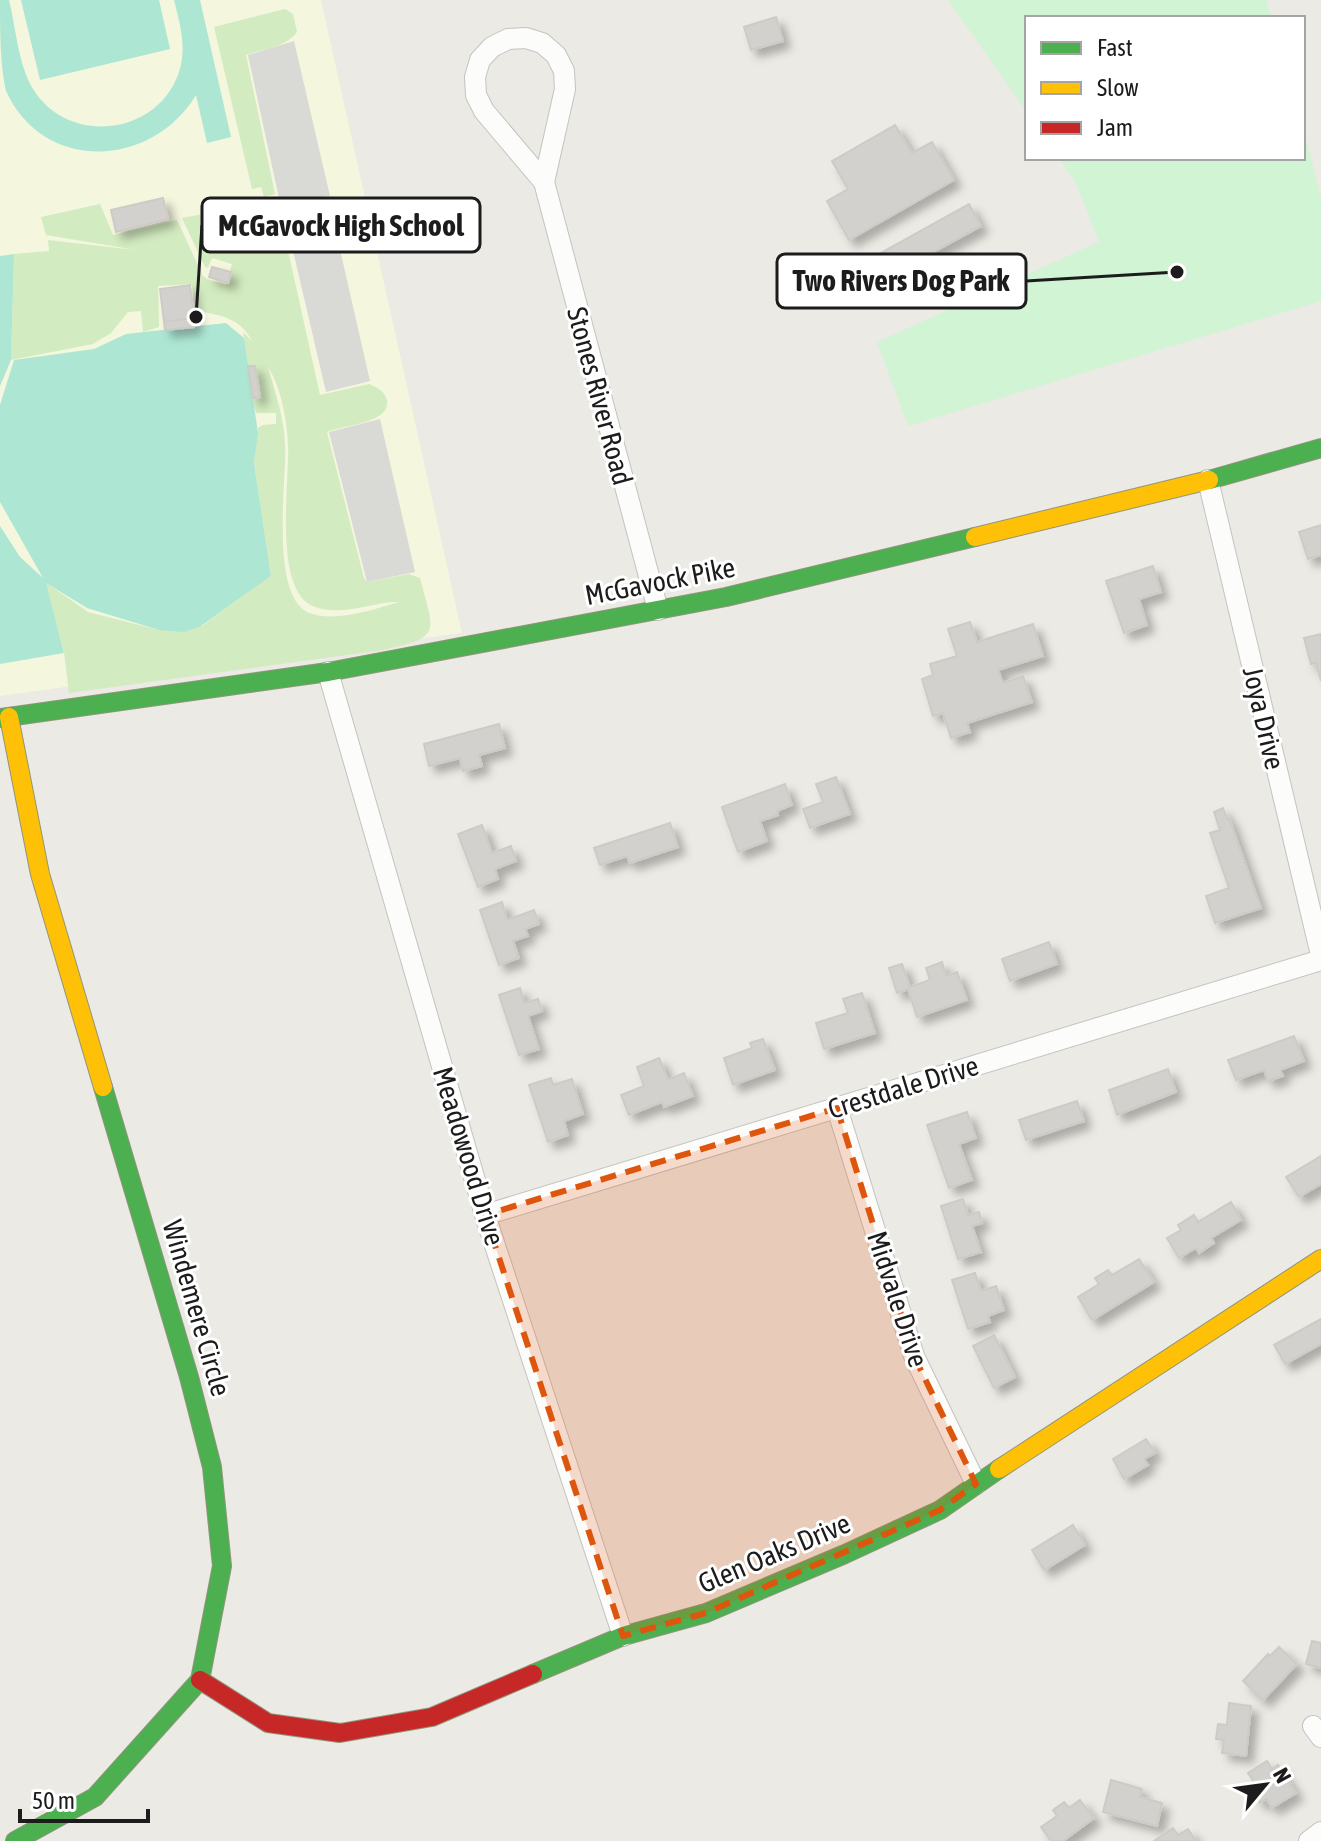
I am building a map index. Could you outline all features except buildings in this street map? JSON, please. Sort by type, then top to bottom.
[{"type":"street","points":[[526,38],[542,43],[556,55],[564,71],[565,89],[544,182],[484,111],[476,95],[475,77],[480,60],[492,47],[508,39],[526,38]]},
{"type":"street","name":"Stones River Road","points":[[544,182],[658,610]]},
{"type":"street","name":"McGavock Pike","points":[[4,718],[328,672],[735,595],[1208,480],[1321,448]]},
{"type":"street","name":"Joya Drive","points":[[1208,480],[1321,958]]},
{"type":"street","name":"Meadowood Drive","points":[[328,672],[485,1215],[623,1636]]},
{"type":"street","name":"Windemere Circle","points":[[4,718],[40,874],[185,1362],[212,1467],[222,1566],[200,1680]]},
{"type":"street","name":"Crestdale Drive","points":[[485,1215],[1321,958]]},
{"type":"street","name":"Midvale Drive","points":[[837,1108],[914,1356],[976,1484]]},
{"type":"street","name":"Glen Oaks Drive","points":[[200,1680],[268,1723],[340,1733],[432,1717],[623,1636],[706,1613],[940,1510],[1321,1259]]},
{"type":"street","points":[[15,1841],[95,1797],[200,1680]]},
{"type":"street","points":[[1309,1841],[1321,1832]]},
{"type":"highlighted area","points":[[837,1108],[914,1356],[976,1484],[940,1510],[706,1613],[623,1636],[485,1215]]},
{"type":"shaded area","points":[[0,0],[321,0],[462,633],[0,696]]},
{"type":"shaded area","points":[[294,41],[330,196],[280,203],[248,55]]},
{"type":"shaded area","points":[[336,232],[370,381],[326,392],[291,242]]},
{"type":"shaded area","points":[[380,419],[415,572],[367,582],[329,432]]},
{"type":"green space","points":[[0,0],[9,0],[28,79],[48,107],[68,119],[89,126],[111,126],[133,121],[152,110],[168,93],[179,72],[182,54],[182,36],[174,0],[200,0],[231,137],[207,143],[196,95],[177,119],[153,137],[127,148],[99,152],[71,148],[46,137],[23,118],[6,91],[1,58]]},
{"type":"green space","points":[[21,0],[159,0],[170,49],[40,80]]},
{"type":"green space","points":[[948,0],[1266,0],[1271,16],[1025,16],[1025,109]]},
{"type":"green space","points":[[285,9],[293,14],[297,32],[280,45],[246,55],[275,194],[264,197],[261,187],[252,189],[214,27]]},
{"type":"green space","points":[[1305,136],[1321,197],[1321,301],[908,426],[877,342],[1099,242],[1075,181],[1060,160],[1305,160]]},
{"type":"green space","points":[[329,198],[338,214],[334,228],[320,236],[288,243],[282,207],[307,199]]},
{"type":"green space","points":[[100,204],[113,235],[177,220],[203,276],[226,285],[232,264],[212,258],[208,268],[205,267],[182,218],[250,205],[258,210],[272,240],[264,242],[266,248],[281,242],[279,210],[320,395],[369,384],[381,390],[386,398],[386,409],[381,415],[327,432],[364,578],[367,582],[409,574],[420,578],[430,622],[425,636],[383,650],[69,693],[64,652],[45,582],[88,612],[159,630],[202,626],[271,576],[254,463],[258,428],[276,424],[276,413],[256,413],[252,398],[260,396],[255,366],[248,366],[243,332],[252,341],[247,333],[236,322],[199,311],[191,284],[158,286],[159,327],[143,332],[141,311],[128,312],[111,333],[93,344],[11,360],[14,254],[49,251],[48,240],[136,250],[46,235],[41,217]],"holes":[[[268,367],[282,404],[287,435],[286,534],[293,581],[302,597],[315,607],[326,610],[399,602],[355,614],[331,616],[309,613],[297,602],[284,562],[284,434]]]},
{"type":"green space","points":[[14,254],[11,360],[0,386],[0,256]]},
{"type":"green space","points":[[226,323],[244,338],[258,433],[254,463],[271,576],[201,626],[184,632],[159,630],[87,608],[46,583],[64,653],[0,664],[0,526],[20,557],[43,578],[0,502],[0,405],[14,360],[94,349],[126,334]]},
{"type":"traffic: fast","points":[[1209,480],[1321,448]]},
{"type":"traffic: fast","points":[[0,718],[328,672],[726,597],[975,537]]},
{"type":"traffic: fast","points":[[15,1841],[95,1797],[200,1680],[222,1566],[212,1467],[189,1377],[103,1087]]},
{"type":"traffic: fast","points":[[533,1674],[623,1636],[706,1613],[845,1554],[940,1510],[999,1469]]},
{"type":"traffic: slow","points":[[975,537],[1209,480]]},
{"type":"traffic: slow","points":[[9,717],[40,874],[103,1087]]},
{"type":"traffic: slow","points":[[999,1469],[1321,1259]]},
{"type":"traffic: jam","points":[[200,1680],[268,1723],[340,1733],[432,1717],[533,1674]]},
{"type":"place","name":"Two Rivers Dog Park","points":[[1177,272]]},
{"type":"place","name":"McGavock High School","points":[[196,317]]}]
